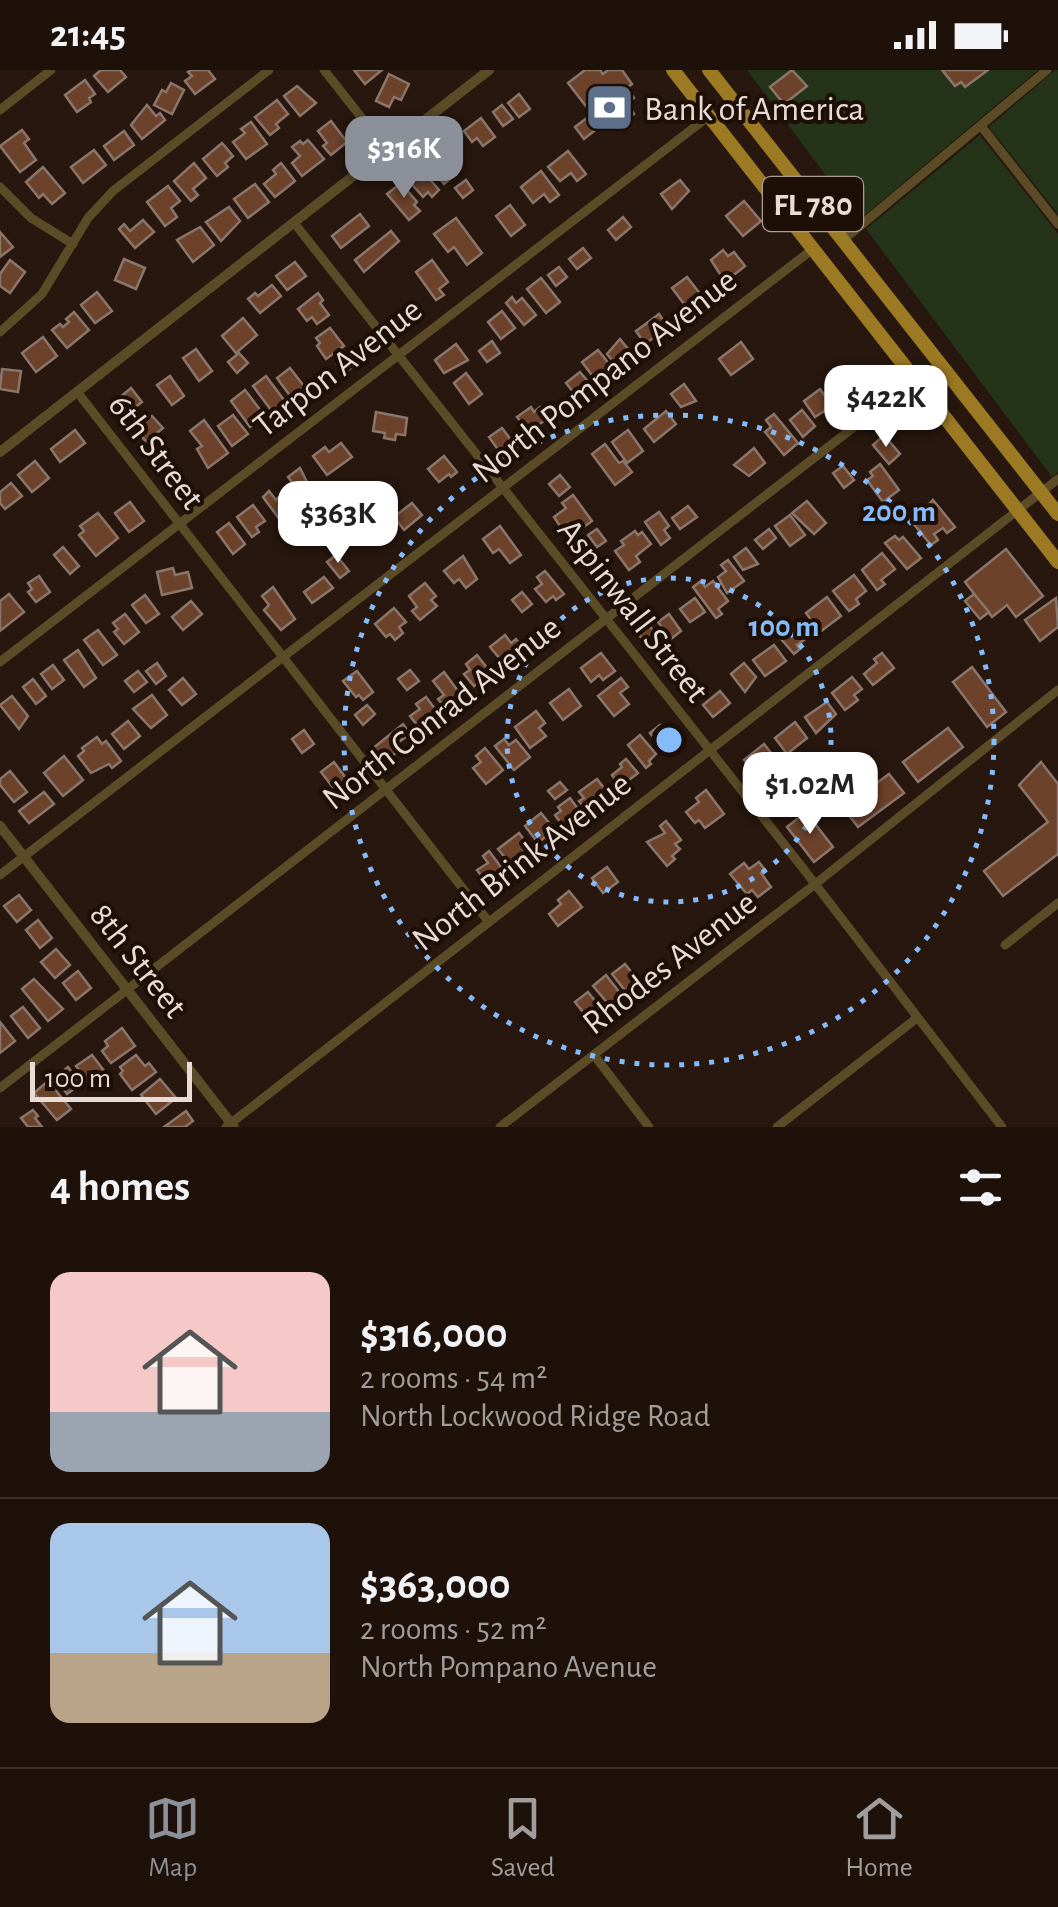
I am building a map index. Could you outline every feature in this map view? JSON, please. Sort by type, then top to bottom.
[{"type":"main road","name":"FL 780","points":[[673,70],[1058,562]]},
{"type":"main road","name":"FL 780","points":[[710,70],[1058,514]]},
{"type":"street","points":[[0,110],[51,70]]},
{"type":"street","points":[[0,332],[42,294],[88,218],[113,191],[269,70]]},
{"type":"street","points":[[324,70],[387,150]]},
{"type":"street","points":[[0,436],[4,450],[489,70]]},
{"type":"street","points":[[842,241],[1046,70]]},
{"type":"street","name":"Tarpon Avenue","points":[[0,662],[709,116]]},
{"type":"street","points":[[981,126],[1058,224]]},
{"type":"street","points":[[0,187],[31,218],[74,244]]},
{"type":"street","name":"Aspinwall Street","points":[[295,224],[1002,1127]]},
{"type":"street","name":"North Pompano Avenue","points":[[0,875],[813,248]]},
{"type":"street","name":"North Conrad Avenue","points":[[0,1088],[916,379]]},
{"type":"street","name":"6th Street","points":[[78,392],[488,921]]},
{"type":"street","name":"North Brink Avenue","points":[[230,1126],[1058,479]]},
{"type":"street","name":"Rhodes Avenue","points":[[500,1127],[814,885],[1058,690]]},
{"type":"street","name":"8th Street","points":[[0,826],[230,1126]]},
{"type":"street","points":[[1005,945],[1058,904]]},
{"type":"street","points":[[777,1127],[918,1018]]},
{"type":"street","points":[[594,1055],[649,1127]]},
{"type":"green space","points":[[747,70],[1038,70],[859,220]]},
{"type":"green space","points":[[1058,70],[1058,214],[989,127]]},
{"type":"green space","points":[[980,135],[1058,234],[1058,472],[1052,477],[866,229]]},
{"type":"building","points":[[101,70],[120,70],[126,77],[108,92],[94,76]]},
{"type":"building","points":[[208,70],[215,79],[195,94],[185,81],[192,76],[188,72]]},
{"type":"building","points":[[354,70],[382,70],[365,84]]},
{"type":"building","name":"Bank of America","points":[[585,70],[600,70],[603,74],[622,70],[632,84],[627,88],[634,98],[627,103],[634,114],[615,129],[608,120],[584,139],[575,127],[592,114],[568,83]]},
{"type":"building","points":[[792,70],[807,86],[784,104],[770,87]]},
{"type":"building","points":[[942,70],[988,70],[965,87],[961,82],[955,86]]},
{"type":"building","points":[[389,74],[409,84],[401,100],[394,97],[389,107],[376,101]]},
{"type":"building","points":[[85,80],[95,94],[77,112],[65,95]]},
{"type":"building","points":[[171,83],[184,90],[172,114],[154,105]]},
{"type":"building","points":[[297,86],[316,103],[300,116],[284,96]]},
{"type":"building","points":[[519,94],[530,109],[519,117],[508,103]]},
{"type":"building","points":[[277,100],[288,114],[270,135],[255,117]]},
{"type":"building","points":[[147,105],[165,120],[142,139],[131,125]]},
{"type":"building","points":[[502,105],[513,119],[503,126],[493,112]]},
{"type":"building","points":[[481,118],[495,137],[483,146],[477,138],[472,142],[464,131]]},
{"type":"building","points":[[331,121],[347,142],[331,155],[318,131]]},
{"type":"building","points":[[251,122],[267,144],[246,159],[233,142]]},
{"type":"building","points":[[22,130],[29,139],[24,143],[36,160],[20,172],[0,146]]},
{"type":"building","points":[[124,131],[134,145],[114,160],[104,146]]},
{"type":"building","points":[[308,140],[324,159],[302,176],[292,163],[300,156],[292,147]]},
{"type":"building","points":[[222,143],[233,156],[217,176],[203,159]]},
{"type":"building","points":[[94,150],[106,165],[83,183],[71,167]]},
{"type":"building","points":[[439,150],[454,169],[444,184],[431,167],[437,163],[432,155]]},
{"type":"building","points":[[568,151],[586,174],[577,181],[571,173],[560,181],[548,167]]},
{"type":"building","points":[[194,163],[206,178],[193,189],[198,195],[191,201],[174,181]]},
{"type":"building","points":[[281,163],[295,181],[275,197],[264,184],[276,174],[273,170]]},
{"type":"building","points":[[43,167],[65,193],[52,204],[43,194],[39,198],[26,182]]},
{"type":"building","points":[[422,170],[439,190],[432,197],[428,192],[423,197],[409,181]]},
{"type":"building","points":[[541,171],[559,195],[550,202],[544,194],[533,203],[521,187]]},
{"type":"building","points":[[466,180],[473,190],[463,198],[455,188]]},
{"type":"building","points":[[680,180],[689,191],[672,209],[661,194]]},
{"type":"building","points":[[401,183],[420,211],[409,220],[387,194]]},
{"type":"building","points":[[255,184],[269,202],[248,218],[234,199]]},
{"type":"building","points":[[168,186],[180,201],[171,208],[177,217],[165,226],[147,202]]},
{"type":"building","points":[[744,201],[761,221],[743,236],[726,216]]},
{"type":"building","points":[[510,205],[525,225],[511,236],[496,216]]},
{"type":"building","points":[[229,207],[240,221],[221,241],[206,222]]},
{"type":"building","points":[[360,214],[369,226],[341,248],[332,236]]},
{"type":"building","points":[[623,217],[631,227],[616,240],[608,230]]},
{"type":"building","points":[[456,218],[482,253],[467,265],[454,247],[448,252],[434,234]]},
{"type":"building","points":[[143,220],[154,232],[135,248],[119,229],[124,224],[130,231]]},
{"type":"building","points":[[200,227],[214,245],[193,262],[177,240]]},
{"type":"building","points":[[391,231],[399,241],[364,272],[355,260]]},
{"type":"building","points":[[0,232],[13,247],[0,257]]},
{"type":"building","points":[[583,248],[591,258],[577,269],[569,259]]},
{"type":"building","points":[[723,250],[728,256],[734,252],[745,266],[725,282],[711,260]]},
{"type":"building","points":[[124,259],[145,268],[136,289],[115,280]]},
{"type":"building","points":[[10,260],[25,272],[10,293],[0,286],[0,274]]},
{"type":"building","points":[[432,260],[448,282],[439,289],[444,295],[436,300],[416,272]]},
{"type":"building","points":[[295,262],[306,276],[287,290],[276,276]]},
{"type":"building","points":[[559,267],[567,277],[556,286],[548,275]]},
{"type":"building","points":[[687,277],[705,300],[690,312],[672,288]]},
{"type":"building","points":[[541,278],[560,302],[546,313],[527,289]]},
{"type":"building","points":[[272,285],[281,296],[260,313],[248,299]]},
{"type":"building","points":[[97,292],[112,311],[95,323],[81,305]]},
{"type":"building","points":[[318,293],[329,315],[317,324],[312,317],[307,321],[298,309]]},
{"type":"building","points":[[512,297],[516,303],[522,298],[536,315],[524,325],[506,303]]},
{"type":"building","points":[[502,311],[515,328],[501,339],[488,322]]},
{"type":"building","points":[[74,312],[89,330],[67,348],[52,330],[60,324],[63,327]]},
{"type":"building","points":[[659,314],[668,327],[645,344],[636,331]]},
{"type":"building","points":[[243,318],[257,335],[236,353],[222,336]]},
{"type":"building","points":[[330,328],[344,346],[326,359],[316,338]]},
{"type":"building","points":[[43,337],[57,356],[36,372],[22,353]]},
{"type":"building","points":[[620,339],[633,355],[618,367],[607,354]]},
{"type":"building","points":[[492,341],[500,353],[487,362],[479,351]]},
{"type":"building","points":[[741,342],[753,359],[731,375],[719,359]]},
{"type":"building","points":[[456,344],[468,360],[444,373],[435,360]]},
{"type":"building","points":[[359,347],[366,357],[344,373],[337,364]]},
{"type":"building","points":[[196,349],[212,371],[199,381],[183,358]]},
{"type":"building","points":[[598,350],[614,370],[597,382],[582,362]]},
{"type":"building","points":[[239,353],[248,363],[237,373],[228,362]]},
{"type":"building","points":[[290,368],[310,394],[296,404],[277,378]]},
{"type":"building","points":[[2,369],[21,371],[18,392],[0,389]]},
{"type":"building","points":[[580,372],[591,385],[577,397],[566,383]]},
{"type":"building","points":[[466,373],[482,394],[469,404],[454,383]]},
{"type":"building","points":[[170,376],[184,396],[172,405],[157,385]]},
{"type":"building","points":[[266,376],[290,408],[277,418],[253,386]]},
{"type":"building","points":[[684,384],[696,401],[681,407],[671,394]]},
{"type":"building","points":[[131,388],[142,402],[124,416],[113,403]]},
{"type":"building","points":[[820,389],[832,406],[815,417],[804,401]]},
{"type":"building","points":[[245,390],[265,416],[250,427],[231,401]]},
{"type":"building","points":[[531,407],[534,412],[540,407],[548,418],[529,432],[517,417]]},
{"type":"building","points":[[802,410],[815,426],[803,437],[790,420]]},
{"type":"building","points":[[666,411],[676,424],[654,442],[644,429]]},
{"type":"building","points":[[376,412],[407,418],[405,435],[396,434],[395,440],[373,431]]},
{"type":"building","points":[[774,414],[798,443],[784,455],[765,432],[771,427],[766,420]]},
{"type":"building","points":[[233,415],[248,434],[232,446],[218,426]]},
{"type":"building","points":[[152,416],[163,428],[146,442],[136,429]]},
{"type":"building","points":[[204,420],[228,453],[208,468],[197,449],[202,446],[190,431]]},
{"type":"building","points":[[502,428],[517,448],[504,458],[489,437]]},
{"type":"building","points":[[75,430],[85,443],[60,462],[51,449]]},
{"type":"building","points":[[628,430],[643,451],[627,463],[612,442]]},
{"type":"building","points":[[884,435],[900,454],[889,464],[873,445]]},
{"type":"building","points":[[341,443],[352,457],[327,475],[313,456],[325,447],[329,452]]},
{"type":"building","points":[[605,444],[619,463],[623,461],[632,472],[615,485],[592,454]]},
{"type":"building","points":[[754,448],[765,463],[749,476],[734,465]]},
{"type":"building","points":[[444,456],[457,472],[439,482],[428,469]]},
{"type":"building","points":[[35,461],[49,478],[32,492],[18,475]]},
{"type":"building","points":[[880,464],[899,490],[883,502],[867,480]]},
{"type":"building","points":[[843,466],[854,480],[844,488],[833,473]]},
{"type":"building","points":[[300,468],[313,494],[301,503],[288,485],[292,482],[288,477]]},
{"type":"building","points":[[177,474],[187,487],[177,495],[167,481]]},
{"type":"building","points":[[560,475],[570,487],[559,496],[549,484]]},
{"type":"building","points":[[11,483],[22,496],[5,509],[0,503],[0,492]]},
{"type":"building","points":[[269,491],[276,500],[280,496],[295,515],[283,524],[263,497]]},
{"type":"building","points":[[573,495],[592,521],[575,533],[568,523],[561,528],[554,517],[566,508],[562,503]]},
{"type":"building","points":[[933,500],[955,527],[947,533],[943,528],[934,534],[938,540],[931,545],[912,522]]},
{"type":"building","points":[[807,501],[826,523],[814,534],[792,513]]},
{"type":"building","points":[[130,502],[144,521],[129,532],[115,513]]},
{"type":"building","points":[[412,503],[422,515],[404,530],[394,517]]},
{"type":"building","points":[[253,505],[265,521],[256,527],[259,532],[252,537],[237,517]]},
{"type":"building","points":[[688,506],[697,517],[680,529],[672,518]]},
{"type":"building","points":[[659,512],[669,526],[664,530],[670,538],[661,545],[645,522]]},
{"type":"building","points":[[98,513],[118,538],[96,556],[79,535],[84,531],[80,526]]},
{"type":"building","points":[[790,515],[805,535],[790,546],[775,526]]},
{"type":"building","points":[[229,523],[245,544],[233,554],[217,532]]},
{"type":"building","points":[[500,526],[521,555],[510,563],[499,549],[493,553],[483,539]]},
{"type":"building","points":[[597,529],[606,541],[597,547],[588,535]]},
{"type":"building","points":[[769,529],[776,538],[763,549],[755,540]]},
{"type":"building","points":[[635,531],[638,535],[642,532],[651,544],[636,556],[640,562],[629,570],[615,551]]},
{"type":"building","points":[[895,536],[899,540],[903,537],[921,558],[907,569],[885,543]]},
{"type":"building","points":[[63,547],[79,566],[70,574],[54,555]]},
{"type":"building","points":[[746,548],[758,564],[743,570],[734,557]]},
{"type":"building","points":[[1006,549],[1043,596],[1016,617],[1007,605],[992,617],[965,582]]},
{"type":"building","points":[[882,553],[895,569],[881,580],[885,584],[877,590],[862,570]]},
{"type":"building","points":[[596,554],[615,579],[602,589],[583,564]]},
{"type":"building","points":[[336,555],[349,571],[340,578],[327,562]]},
{"type":"building","points":[[463,556],[477,579],[466,588],[459,579],[454,583],[444,571]]},
{"type":"building","points":[[728,560],[744,581],[727,593],[718,577],[726,571],[721,565]]},
{"type":"building","points":[[173,568],[175,575],[188,572],[192,588],[162,595],[157,572]]},
{"type":"building","points":[[545,571],[564,594],[546,602],[535,589],[542,584],[537,577]]},
{"type":"building","points":[[854,575],[866,591],[856,599],[859,604],[849,611],[833,591]]},
{"type":"building","points":[[39,576],[50,592],[36,602],[28,592],[32,589],[28,583]]},
{"type":"building","points":[[324,577],[333,588],[312,603],[304,592]]},
{"type":"building","points":[[701,581],[705,587],[713,581],[728,601],[718,609],[722,614],[716,618],[693,587]]},
{"type":"building","points":[[425,583],[436,596],[431,600],[437,606],[420,620],[412,611],[417,607],[409,596]]},
{"type":"building","points":[[273,587],[295,619],[281,630],[264,610],[269,605],[262,596]]},
{"type":"building","points":[[522,592],[532,604],[522,612],[512,600]]},
{"type":"building","points":[[9,594],[24,612],[0,631],[0,601]]},
{"type":"building","points":[[974,594],[989,612],[980,619],[965,601]]},
{"type":"building","points":[[145,595],[159,614],[146,623],[132,605]]},
{"type":"building","points":[[827,597],[841,616],[820,632],[806,613]]},
{"type":"building","points":[[695,598],[705,612],[690,622],[680,609]]},
{"type":"building","points":[[1056,598],[1058,627],[1040,641],[1025,620]]},
{"type":"building","points":[[191,601],[202,614],[183,630],[172,617]]},
{"type":"building","points":[[394,608],[406,622],[399,627],[403,633],[395,640],[390,634],[386,637],[375,624]]},
{"type":"building","points":[[125,614],[139,632],[124,644],[114,632],[118,629],[113,623]]},
{"type":"building","points":[[669,614],[681,631],[671,639],[658,622]]},
{"type":"building","points":[[801,623],[811,635],[797,645],[800,649],[794,654],[781,639]]},
{"type":"building","points":[[648,624],[660,639],[649,648],[637,632]]},
{"type":"building","points":[[98,630],[117,655],[103,665],[84,640]]},
{"type":"building","points":[[505,635],[511,643],[516,639],[525,651],[506,666],[490,647]]},
{"type":"building","points":[[774,645],[786,661],[765,676],[753,660]]},
{"type":"building","points":[[78,650],[96,678],[84,687],[64,660]]},
{"type":"building","points":[[601,653],[615,671],[603,680],[599,675],[591,682],[581,668]]},
{"type":"building","points":[[882,653],[894,668],[873,685],[864,674]]},
{"type":"building","points":[[477,655],[492,674],[474,686],[464,674],[470,670],[466,664]]},
{"type":"building","points":[[157,663],[166,676],[156,684],[146,671]]},
{"type":"building","points":[[744,663],[756,677],[745,692],[731,674]]},
{"type":"building","points":[[53,665],[64,680],[52,689],[41,674]]},
{"type":"building","points":[[972,667],[1006,712],[987,727],[953,682]]},
{"type":"building","points":[[410,670],[419,681],[407,690],[398,679]]},
{"type":"building","points":[[138,671],[147,682],[134,692],[125,681]]},
{"type":"building","points":[[357,671],[373,692],[363,700],[343,681]]},
{"type":"building","points":[[444,672],[461,695],[444,707],[438,699],[444,695],[433,681]]},
{"type":"building","points":[[852,677],[862,689],[854,695],[858,700],[845,710],[832,693]]},
{"type":"building","points":[[183,678],[196,694],[182,705],[169,690]]},
{"type":"building","points":[[621,678],[628,687],[620,693],[629,704],[614,716],[598,696]]},
{"type":"building","points":[[33,679],[46,696],[36,704],[23,687]]},
{"type":"building","points":[[696,682],[704,692],[693,700],[685,690]]},
{"type":"building","points":[[569,689],[581,706],[563,720],[550,703]]},
{"type":"building","points":[[720,691],[730,703],[713,717],[703,705]]},
{"type":"building","points":[[152,695],[167,715],[151,728],[133,709]]},
{"type":"building","points":[[12,696],[28,716],[19,729],[0,705]]},
{"type":"building","points":[[426,697],[439,714],[420,729],[410,716],[420,709],[416,704]]},
{"type":"building","points":[[827,702],[836,714],[816,733],[805,717]]},
{"type":"building","points":[[367,705],[375,714],[363,725],[355,715]]},
{"type":"building","points":[[536,711],[545,723],[539,728],[546,736],[530,748],[515,727]]},
{"type":"building","points":[[128,721],[140,736],[124,749],[112,734]]},
{"type":"building","points":[[795,722],[807,738],[787,754],[775,738]]},
{"type":"building","points":[[403,724],[410,734],[392,747],[396,753],[381,763],[372,749]]},
{"type":"building","points":[[660,725],[675,744],[664,752],[650,733]]},
{"type":"building","points":[[948,728],[963,747],[918,782],[903,762]]},
{"type":"building","points":[[304,730],[314,744],[302,753],[292,739]]},
{"type":"building","points":[[640,735],[656,754],[646,768],[628,745]]},
{"type":"building","points":[[97,737],[102,744],[106,741],[121,761],[112,768],[109,764],[91,773],[78,756]]},
{"type":"building","points":[[504,739],[509,745],[516,740],[530,757],[514,770],[495,746]]},
{"type":"building","points":[[764,744],[776,759],[756,775],[744,760]]},
{"type":"building","points":[[485,748],[503,770],[486,784],[473,768],[481,762],[476,756]]},
{"type":"building","points":[[64,756],[83,780],[63,796],[44,773]]},
{"type":"building","points":[[626,759],[638,773],[620,787],[612,775]]},
{"type":"building","points":[[334,762],[348,781],[335,790],[321,772]]},
{"type":"building","points":[[1041,762],[1058,784],[1058,854],[1003,896],[984,871],[1048,822],[1019,785]]},
{"type":"building","points":[[10,771],[27,792],[14,802],[0,785],[0,779]]},
{"type":"building","points":[[889,774],[904,793],[858,827],[843,808]]},
{"type":"building","points":[[597,779],[610,796],[588,812],[579,801],[584,798],[579,792]]},
{"type":"building","points":[[560,782],[567,790],[555,799],[548,791]]},
{"type":"building","points":[[706,790],[724,814],[705,828],[686,812]]},
{"type":"building","points":[[44,792],[54,804],[29,823],[19,811]]},
{"type":"building","points":[[570,798],[583,816],[565,829],[555,815],[561,811],[558,807]]},
{"type":"building","points":[[806,812],[833,847],[814,862],[787,827]]},
{"type":"building","points":[[541,813],[559,835],[550,843],[545,837],[538,843],[525,826]]},
{"type":"building","points":[[666,821],[681,840],[675,844],[680,849],[672,856],[675,859],[667,866],[647,842],[665,833],[660,826]]},
{"type":"building","points":[[519,833],[532,850],[520,859],[524,863],[515,870],[498,849]]},
{"type":"building","points":[[489,851],[507,875],[490,888],[477,870],[488,863],[483,856]]},
{"type":"building","points":[[759,862],[771,887],[758,897],[752,890],[747,894],[730,874],[744,863],[749,869]]},
{"type":"building","points":[[607,867],[618,882],[603,893],[592,878]]},
{"type":"building","points":[[569,891],[582,907],[558,926],[549,914]]},
{"type":"building","points":[[19,895],[31,910],[17,922],[4,906]]},
{"type":"building","points":[[38,920],[52,938],[40,948],[26,930]]},
{"type":"building","points":[[56,949],[70,965],[55,978],[41,962]]},
{"type":"building","points":[[625,964],[640,983],[627,993],[612,974]]},
{"type":"building","points":[[78,971],[91,988],[76,1000],[63,983]]},
{"type":"building","points":[[606,975],[623,997],[611,1007],[593,986]]},
{"type":"building","points":[[34,979],[63,1009],[48,1021],[22,989]]},
{"type":"building","points":[[588,992],[603,1011],[590,1021],[575,1002]]},
{"type":"building","points":[[23,1007],[40,1028],[28,1038],[11,1016]]},
{"type":"building","points":[[0,1022],[15,1041],[0,1053]]},
{"type":"building","points":[[122,1028],[135,1046],[111,1063],[102,1051],[108,1046],[105,1041]]},
{"type":"building","points":[[92,1055],[105,1072],[87,1080],[76,1066]]},
{"type":"building","points":[[136,1055],[156,1072],[132,1090],[120,1074],[120,1067]]},
{"type":"building","points":[[68,1067],[81,1084],[67,1094],[55,1077]]},
{"type":"building","points":[[160,1079],[176,1098],[156,1114],[141,1095]]},
{"type":"building","points":[[48,1081],[71,1109],[57,1120],[34,1093]]},
{"type":"building","points":[[33,1110],[42,1127],[28,1127],[21,1118]]},
{"type":"building","points":[[186,1111],[193,1121],[185,1127],[164,1127]]},
{"type":"place","name":"Bank of America","points":[[609,108]]}]
